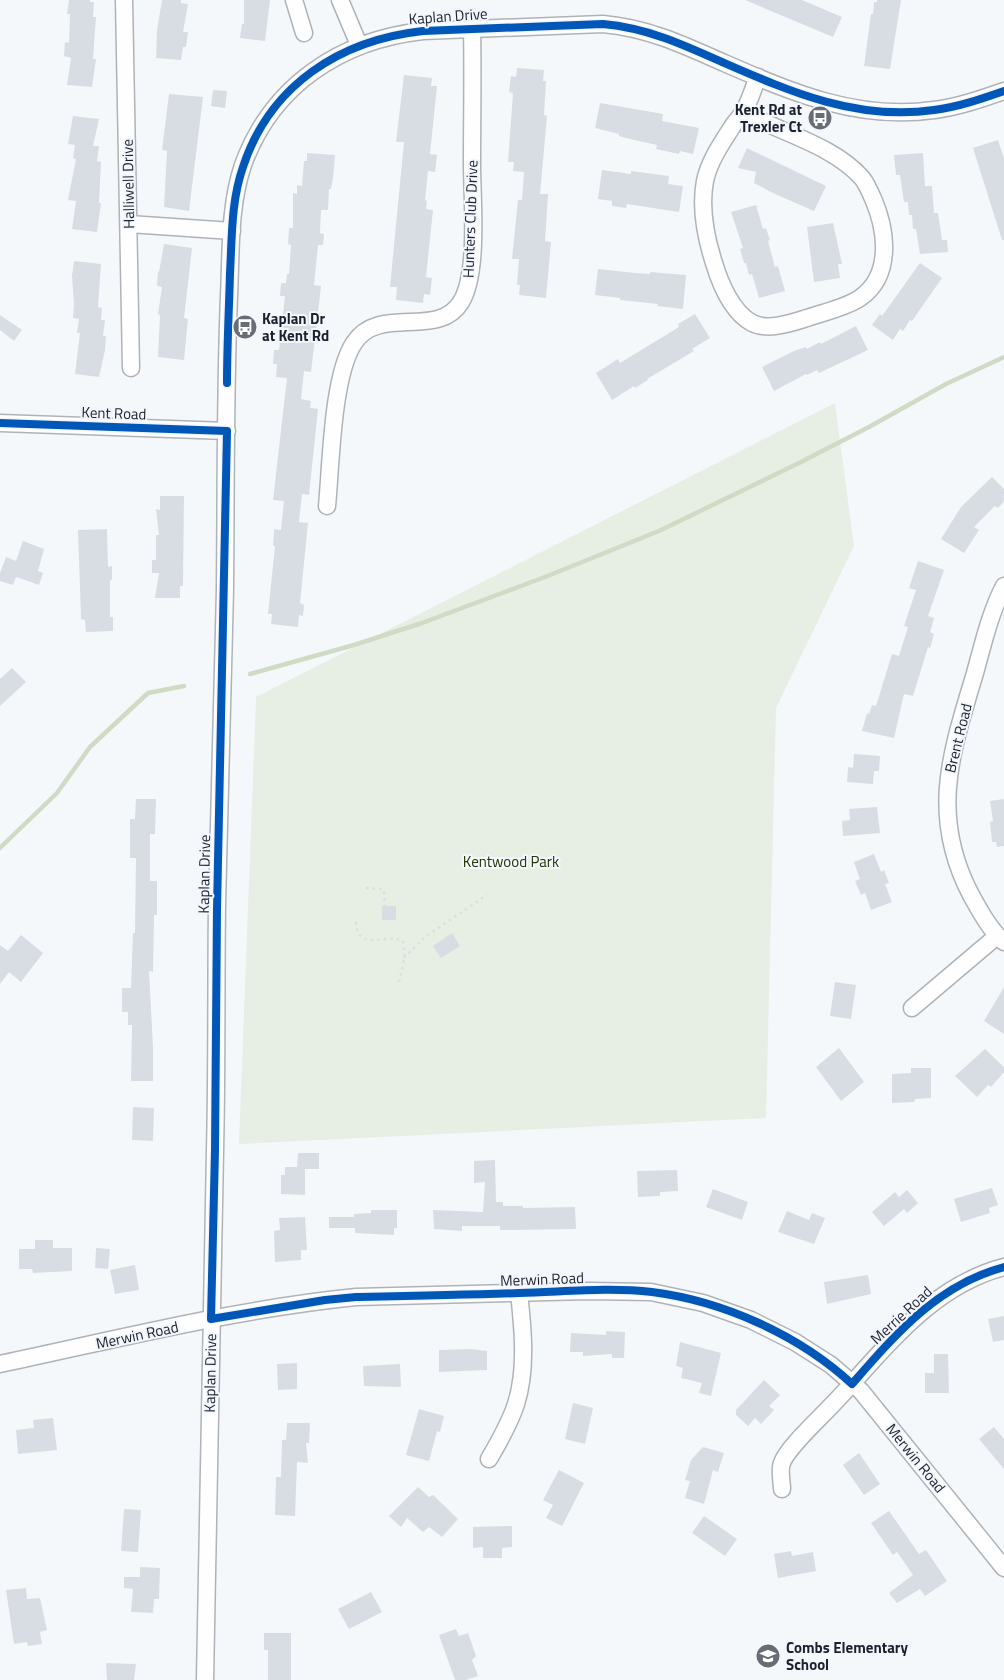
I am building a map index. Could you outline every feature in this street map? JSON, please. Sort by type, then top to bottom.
[{"type":"street","name":"Halliwell Drive","points":[[124,0],[131,368]]},
{"type":"street","points":[[294,0],[304,33]]},
{"type":"street","points":[[340,0],[359,45]]},
{"type":"street","name":"Kaplan Drive","points":[[205,1680],[227,357],[232,230],[242,167],[252,145],[263,124],[278,104],[300,81],[323,64],[359,45],[400,33],[472,28],[603,24],[625,26],[645,31],[830,104],[865,111],[923,112],[952,107],[1004,91]]},
{"type":"street","name":"Hunters Club Drive","points":[[327,506],[337,402],[345,360],[354,342],[365,332],[388,322],[442,319],[454,311],[461,302],[467,287],[472,244],[472,28]]},
{"type":"street","points":[[744,112],[765,124],[832,154],[863,179],[878,210],[885,243],[883,264],[878,276],[861,297],[798,321],[775,326],[753,323],[738,311],[716,271],[709,246],[705,216],[705,182],[709,168],[719,150],[735,122],[744,112],[758,77]]},
{"type":"street","points":[[129,224],[232,230]]},
{"type":"street","name":"Kent Road","points":[[0,423],[227,431]]},
{"type":"street","name":"Brent Road","points":[[1000,939],[979,910],[964,881],[951,841],[947,804],[948,781],[955,741],[991,619],[1004,586]]},
{"type":"street","points":[[912,1008],[1000,939]]},
{"type":"street","name":"Merrie Road","points":[[782,1489],[782,1463],[794,1444],[852,1384],[894,1336],[923,1309],[954,1288],[1004,1267]]},
{"type":"street","name":"Merwin Road","points":[[0,1364],[211,1319],[348,1298],[589,1291],[651,1292],[704,1303],[751,1320],[795,1342],[831,1364],[885,1420],[999,1549],[1004,1568]]},
{"type":"street","points":[[489,1459],[516,1405],[521,1383],[519,1293]]},
{"type":"path","points":[[366,888],[382,888],[385,906]]},
{"type":"path","points":[[404,958],[425,937],[487,896]]},
{"type":"path","points":[[356,922],[356,931],[360,936],[371,940],[398,939],[402,941],[404,958],[399,982]]},
{"type":"green space","name":"Kentwood Park","points":[[835,403],[854,546],[776,708],[766,1118],[239,1144],[256,697]]},
{"type":"building","points":[[69,0],[90,0],[90,2],[94,2],[93,17],[96,17],[93,59],[96,59],[92,87],[67,85],[71,58],[64,56],[65,42],[69,43],[70,14],[67,14]]},
{"type":"building","points":[[162,0],[181,0],[181,3],[188,4],[183,32],[188,32],[186,47],[183,47],[181,60],[156,58],[157,30]]},
{"type":"building","points":[[244,0],[270,0],[265,41],[240,38],[242,24],[244,24]]},
{"type":"building","points":[[745,0],[802,0],[842,17],[833,37]]},
{"type":"building","points":[[877,0],[901,0],[890,69],[864,66],[871,14],[873,14],[874,2],[877,2]]},
{"type":"building","points":[[517,68],[544,70],[543,81],[546,81],[544,115],[547,116],[540,194],[548,194],[545,241],[551,242],[546,298],[519,295],[520,285],[517,285],[519,259],[512,259],[518,200],[522,200],[524,172],[513,171],[514,162],[508,162],[513,93],[509,92],[511,76],[516,77]]},
{"type":"building","points":[[404,75],[432,78],[431,86],[437,86],[430,154],[437,155],[435,172],[428,171],[425,200],[427,201],[426,209],[433,210],[426,277],[432,278],[430,295],[424,294],[423,303],[396,300],[397,287],[390,287],[404,142],[396,142]]},
{"type":"building","points":[[213,90],[227,91],[225,108],[211,106]]},
{"type":"building","points":[[169,94],[203,97],[189,211],[164,207],[167,151],[162,150]]},
{"type":"building","points":[[600,103],[663,114],[662,121],[699,128],[693,154],[680,151],[679,154],[656,149],[657,145],[595,128]]},
{"type":"building","points":[[73,116],[99,119],[93,146],[99,146],[97,161],[101,162],[99,203],[101,203],[97,232],[72,229],[76,201],[68,200],[76,159],[73,158],[75,145],[68,144]]},
{"type":"building","points":[[998,140],[1004,159],[1004,240],[1002,240],[973,148]]},
{"type":"building","points":[[747,148],[826,186],[814,211],[754,183],[756,172],[738,168]]},
{"type":"building","points":[[307,153],[335,155],[333,178],[331,189],[329,189],[328,210],[321,210],[320,233],[324,234],[323,245],[318,245],[314,285],[321,286],[311,372],[304,371],[301,399],[311,401],[310,408],[318,409],[309,495],[302,494],[299,522],[308,523],[300,603],[304,605],[303,616],[299,615],[298,627],[271,624],[272,614],[268,614],[275,546],[273,546],[274,529],[281,530],[284,501],[273,500],[287,378],[276,377],[277,364],[273,364],[274,350],[279,350],[285,296],[280,296],[281,283],[286,283],[287,274],[289,274],[291,245],[288,244],[289,228],[293,228],[293,193],[297,194],[297,185],[302,186],[304,161],[307,161]]},
{"type":"building","points":[[923,153],[925,186],[932,186],[934,213],[938,213],[942,240],[947,240],[948,252],[920,254],[916,229],[913,229],[912,215],[909,215],[908,202],[904,202],[900,175],[896,175],[894,155]]},
{"type":"building","points":[[602,170],[631,174],[631,171],[669,176],[668,184],[683,186],[679,212],[627,204],[626,208],[612,206],[612,201],[598,199]]},
{"type":"building","points":[[756,205],[763,229],[766,228],[775,267],[778,266],[785,291],[759,298],[752,274],[749,275],[746,263],[744,263],[740,249],[743,248],[731,212]]},
{"type":"building","points":[[833,223],[842,264],[838,264],[840,278],[814,282],[807,227]]},
{"type":"building","points":[[164,244],[192,248],[184,318],[188,319],[184,360],[158,357],[160,315],[158,314],[162,287],[157,286]]},
{"type":"building","points":[[74,261],[101,264],[98,307],[102,308],[101,320],[105,320],[103,336],[106,336],[99,377],[75,374],[80,333],[77,333],[79,319],[73,318],[72,276]]},
{"type":"building","points":[[920,263],[942,278],[912,321],[910,320],[903,331],[900,329],[893,340],[872,325],[880,314],[882,316]]},
{"type":"building","points":[[598,269],[686,275],[683,309],[595,295]]},
{"type":"building","points":[[695,314],[710,338],[692,349],[694,351],[612,400],[596,373],[618,359],[620,363],[679,327],[678,324]]},
{"type":"building","points":[[0,315],[22,330],[14,341],[0,330]]},
{"type":"building","points":[[856,326],[868,350],[819,373],[817,370],[806,374],[774,391],[762,367],[794,351],[806,347],[807,349],[820,342],[821,344]]},
{"type":"building","points":[[992,477],[1004,489],[1004,501],[998,508],[995,506],[974,527],[979,530],[964,553],[941,539],[961,507]]},
{"type":"building","points":[[160,496],[184,496],[183,586],[180,586],[180,598],[155,598],[159,573],[152,573],[152,560],[156,560],[156,535],[159,535],[156,509],[160,510]]},
{"type":"building","points":[[107,529],[108,567],[112,566],[110,617],[113,617],[113,631],[86,632],[85,620],[81,619],[78,530]]},
{"type":"building","points":[[23,541],[44,549],[38,571],[43,573],[39,585],[16,577],[13,585],[0,581],[0,573],[6,557],[16,561]]},
{"type":"building","points":[[918,561],[944,570],[928,616],[934,618],[930,632],[934,634],[930,648],[928,647],[913,696],[904,694],[894,738],[862,731],[867,713],[869,714],[872,705],[876,706],[892,654],[899,656],[908,627],[904,626],[916,590],[909,588]]},
{"type":"building","points":[[12,668],[26,682],[0,706],[0,679]]},
{"type":"building","points":[[854,754],[880,756],[879,771],[874,771],[873,784],[847,782],[848,767],[853,768]]},
{"type":"building","points":[[136,799],[156,799],[155,834],[150,834],[150,881],[157,881],[157,915],[154,915],[153,972],[149,971],[153,1081],[131,1081],[132,1025],[128,1025],[128,1012],[122,1012],[122,988],[131,988],[133,933],[135,933],[136,858],[130,858],[130,819],[135,819]]},
{"type":"building","points":[[1004,799],[1004,846],[997,847],[996,842],[992,842],[990,822],[993,821],[990,801]]},
{"type":"building","points":[[877,807],[880,833],[843,836],[842,821],[850,820],[849,809]]},
{"type":"building","points":[[874,854],[881,872],[884,870],[889,883],[885,884],[892,902],[871,910],[865,893],[861,895],[855,881],[860,879],[854,862]]},
{"type":"building","points":[[382,906],[396,906],[396,920],[382,920]]},
{"type":"building","points":[[452,933],[460,946],[441,958],[433,946]]},
{"type":"building","points":[[21,935],[43,953],[21,982],[9,972],[0,984],[0,945],[8,951]]},
{"type":"building","points":[[835,982],[856,985],[851,1019],[830,1016]]},
{"type":"building","points":[[1004,987],[1004,1034],[984,1021]]},
{"type":"building","points":[[839,1048],[864,1082],[841,1101],[816,1067]]},
{"type":"building","points":[[985,1049],[1004,1067],[1004,1072],[991,1087],[988,1085],[977,1097],[955,1076]]},
{"type":"building","points":[[911,1068],[931,1068],[931,1098],[915,1099],[914,1102],[892,1103],[892,1074],[911,1073]]},
{"type":"building","points":[[133,1107],[154,1108],[153,1141],[132,1140]]},
{"type":"building","points":[[298,1153],[319,1153],[319,1169],[305,1169],[305,1195],[281,1194],[281,1175],[285,1175],[285,1167],[297,1167]]},
{"type":"building","points":[[495,1160],[496,1202],[503,1202],[503,1206],[523,1206],[523,1208],[575,1207],[576,1229],[500,1230],[500,1226],[462,1226],[462,1231],[434,1229],[433,1210],[483,1212],[485,1182],[474,1183],[474,1161]]},
{"type":"building","points":[[677,1170],[678,1191],[660,1192],[660,1196],[638,1197],[637,1171]]},
{"type":"building","points":[[992,1188],[998,1205],[989,1208],[990,1213],[961,1222],[954,1199]]},
{"type":"building","points":[[713,1189],[748,1202],[742,1220],[706,1207]]},
{"type":"building","points":[[907,1190],[918,1203],[907,1213],[904,1209],[884,1226],[872,1212],[895,1192],[899,1197]]},
{"type":"building","points":[[371,1210],[397,1210],[397,1228],[394,1228],[394,1235],[355,1233],[355,1228],[329,1228],[329,1217],[354,1217],[354,1214],[371,1213]]},
{"type":"building","points":[[787,1211],[809,1220],[812,1213],[825,1218],[814,1244],[778,1232]]},
{"type":"building","points":[[305,1217],[307,1250],[301,1250],[301,1260],[275,1262],[274,1231],[280,1230],[279,1218]]},
{"type":"building","points":[[35,1240],[53,1240],[53,1248],[72,1248],[72,1271],[33,1273],[32,1269],[19,1269],[19,1249],[35,1249]]},
{"type":"building","points":[[96,1248],[110,1249],[108,1269],[95,1268]]},
{"type":"building","points":[[135,1265],[139,1290],[115,1294],[110,1270]]},
{"type":"building","points":[[868,1275],[871,1294],[827,1304],[824,1282]]},
{"type":"building","points":[[1004,1316],[1004,1340],[993,1342],[988,1319]]},
{"type":"building","points":[[606,1331],[625,1332],[624,1358],[612,1358],[612,1354],[583,1356],[583,1352],[570,1352],[571,1333],[606,1335]]},
{"type":"building","points":[[680,1342],[721,1353],[711,1396],[699,1393],[702,1383],[681,1378],[683,1368],[676,1366]]},
{"type":"building","points":[[470,1349],[487,1351],[487,1370],[439,1372],[439,1350]]},
{"type":"building","points":[[934,1354],[948,1354],[949,1393],[925,1393],[925,1373],[934,1373]]},
{"type":"building","points":[[297,1363],[297,1389],[278,1390],[277,1364]]},
{"type":"building","points":[[400,1364],[401,1387],[364,1386],[363,1366]]},
{"type":"building","points":[[764,1380],[780,1395],[769,1406],[774,1410],[761,1424],[755,1418],[748,1426],[736,1415],[736,1410]]},
{"type":"building","points":[[573,1403],[593,1408],[585,1444],[565,1439]]},
{"type":"building","points":[[419,1409],[444,1416],[440,1432],[437,1431],[429,1461],[406,1455]]},
{"type":"building","points":[[53,1418],[57,1450],[18,1454],[16,1430],[34,1428],[33,1420]]},
{"type":"building","points":[[287,1423],[310,1423],[309,1443],[306,1443],[308,1463],[297,1462],[295,1516],[275,1515],[276,1477],[281,1477],[282,1440],[286,1440]]},
{"type":"building","points":[[994,1427],[1004,1439],[1004,1469],[979,1439]]},
{"type":"building","points":[[703,1447],[724,1453],[718,1472],[713,1470],[704,1504],[685,1498],[690,1481],[685,1480],[691,1460]]},
{"type":"building","points":[[859,1453],[880,1484],[864,1495],[843,1465]]},
{"type":"building","points":[[559,1470],[584,1483],[562,1526],[546,1518],[553,1505],[543,1500]]},
{"type":"building","points":[[418,1487],[429,1497],[433,1495],[458,1519],[442,1537],[429,1527],[423,1532],[407,1518],[401,1527],[389,1516]]},
{"type":"building","points":[[124,1509],[141,1510],[138,1552],[121,1551]]},
{"type":"building","points":[[889,1511],[919,1554],[926,1550],[947,1581],[925,1596],[920,1589],[897,1603],[889,1593],[913,1575],[897,1552],[893,1555],[871,1523]]},
{"type":"building","points":[[704,1516],[737,1539],[725,1556],[692,1533]]},
{"type":"building","points":[[512,1526],[512,1547],[502,1548],[502,1558],[483,1558],[483,1547],[473,1548],[473,1527]]},
{"type":"building","points":[[791,1551],[792,1556],[813,1552],[816,1571],[778,1578],[774,1554]]},
{"type":"building","points":[[140,1567],[160,1568],[159,1599],[154,1599],[153,1613],[131,1612],[133,1589],[124,1588],[124,1577],[140,1577]]},
{"type":"building","points":[[26,1588],[27,1599],[40,1598],[47,1630],[40,1632],[42,1644],[28,1646],[27,1642],[14,1644],[6,1590]]},
{"type":"building","points":[[371,1592],[382,1612],[349,1629],[338,1609]]},
{"type":"building","points":[[456,1629],[459,1636],[468,1633],[476,1656],[472,1660],[478,1676],[466,1680],[455,1680],[439,1635]]},
{"type":"building","points":[[264,1633],[291,1633],[291,1680],[268,1680],[268,1650],[264,1650]]},
{"type":"building","points":[[106,1663],[136,1664],[134,1680],[107,1680]]},
{"type":"waterway","points":[[250,674],[354,645],[422,623],[545,577],[659,531],[799,463],[946,384],[1004,357]]},
{"type":"waterway","points":[[0,848],[57,793],[90,747],[148,693],[184,686]]},
{"type":"cycle path","points":[[227,383],[233,220],[236,193],[243,167],[255,138],[271,112],[290,90],[312,72],[337,56],[364,45],[393,36],[423,31],[603,24],[635,29],[664,38],[773,84],[851,108],[906,112],[934,110],[961,105],[1004,91]]},
{"type":"cycle path","points":[[0,423],[227,431],[211,1319],[325,1300],[356,1297],[602,1290],[652,1292],[706,1303],[759,1323],[808,1350],[852,1384],[902,1330],[938,1299],[980,1275],[1004,1267]]},
{"type":"place","name":"Kent Rd at Trexler Ct","points":[[820,118]]},
{"type":"place","name":"Kaplan Dr at Kent Rd","points":[[245,327]]},
{"type":"place","name":"Combs Elementary School","points":[[768,1656]]}]
